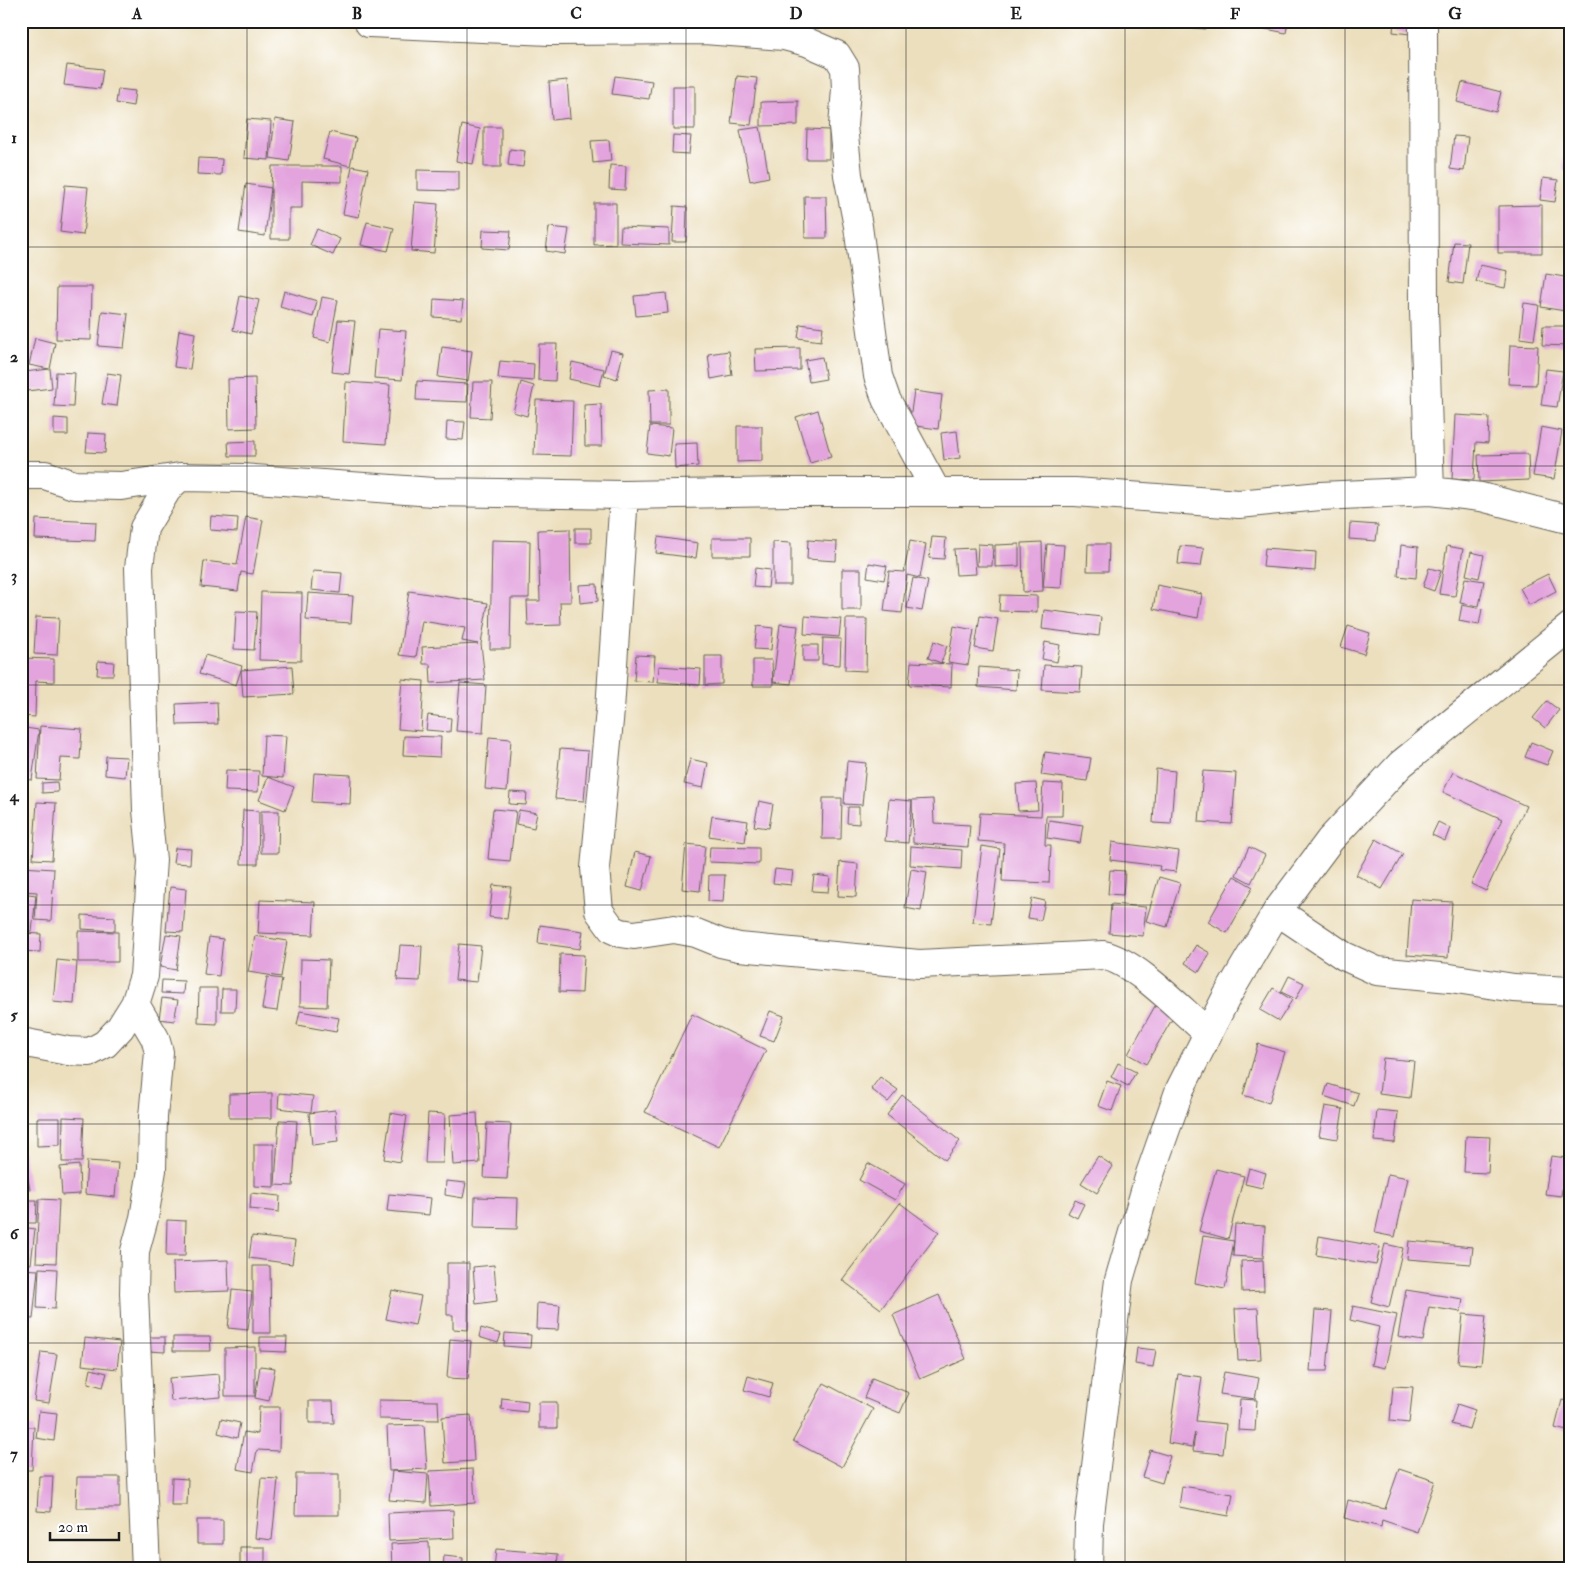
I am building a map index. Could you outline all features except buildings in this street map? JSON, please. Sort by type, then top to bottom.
[{"type":"street","points":[[1424,21],[1424,311],[1430,491]]},
{"type":"street","points":[[370,23],[550,31],[704,30],[784,36],[807,42],[837,55],[845,68],[846,89],[842,126],[848,175],[858,226],[878,376],[886,399],[936,491]]},
{"type":"street","points":[[21,475],[45,475],[74,486],[121,486],[180,477],[242,478],[433,492],[624,495],[936,491],[1075,492],[1239,504],[1320,496],[1430,491],[1481,497],[1571,520]]},
{"type":"street","points":[[21,1042],[68,1051],[90,1052],[105,1044],[120,1028],[135,1004],[144,976],[152,860],[147,810],[139,568],[144,528],[168,488],[180,477]]},
{"type":"street","points":[[624,495],[610,710],[595,868],[595,890],[599,911],[612,929],[634,935],[674,929],[696,932],[721,944],[739,947],[919,964],[1103,955],[1113,957],[1129,965],[1208,1033]]},
{"type":"street","points":[[1088,1569],[1089,1523],[1119,1280],[1150,1174],[1176,1098],[1208,1033],[1227,996],[1277,911],[1330,840],[1401,764],[1571,626]]},
{"type":"street","points":[[1277,911],[1344,956],[1377,971],[1450,978],[1514,988],[1571,991]]},
{"type":"street","points":[[135,1004],[155,1038],[159,1052],[153,1117],[152,1170],[144,1218],[135,1250],[134,1293],[146,1569]]}]
